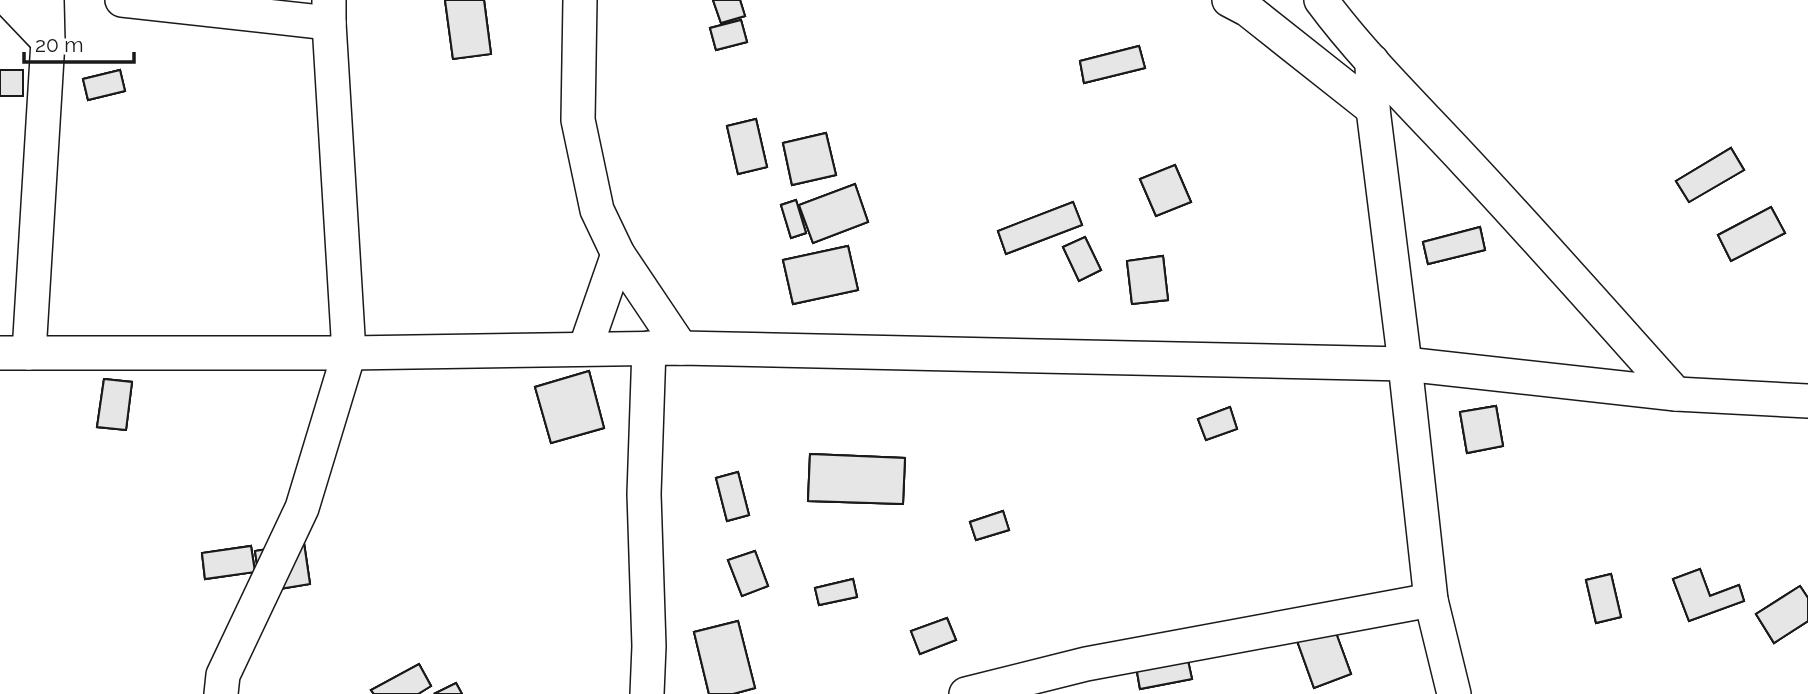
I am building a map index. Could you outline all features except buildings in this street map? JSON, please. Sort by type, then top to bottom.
[{"type":"street","points":[[9,0],[48,41]]},
{"type":"street","points":[[47,0],[48,41],[14,353],[665,348],[1405,364],[1676,394],[1808,401]]},
{"type":"street","points":[[122,0],[329,11],[349,352],[302,508],[223,675],[220,694]]},
{"type":"street","points":[[580,0],[578,120],[597,210],[665,348],[644,494],[649,646],[647,694]]},
{"type":"street","points":[[1229,0],[1248,10],[1373,109]]},
{"type":"street","points":[[1331,6],[1372,61],[1536,237],[1676,394]]},
{"type":"street","points":[[1372,61],[1373,109],[1431,600],[1454,694]]},
{"type":"street","points":[[585,349],[618,254]]},
{"type":"street","points":[[966,694],[1086,664],[1431,600]]}]
